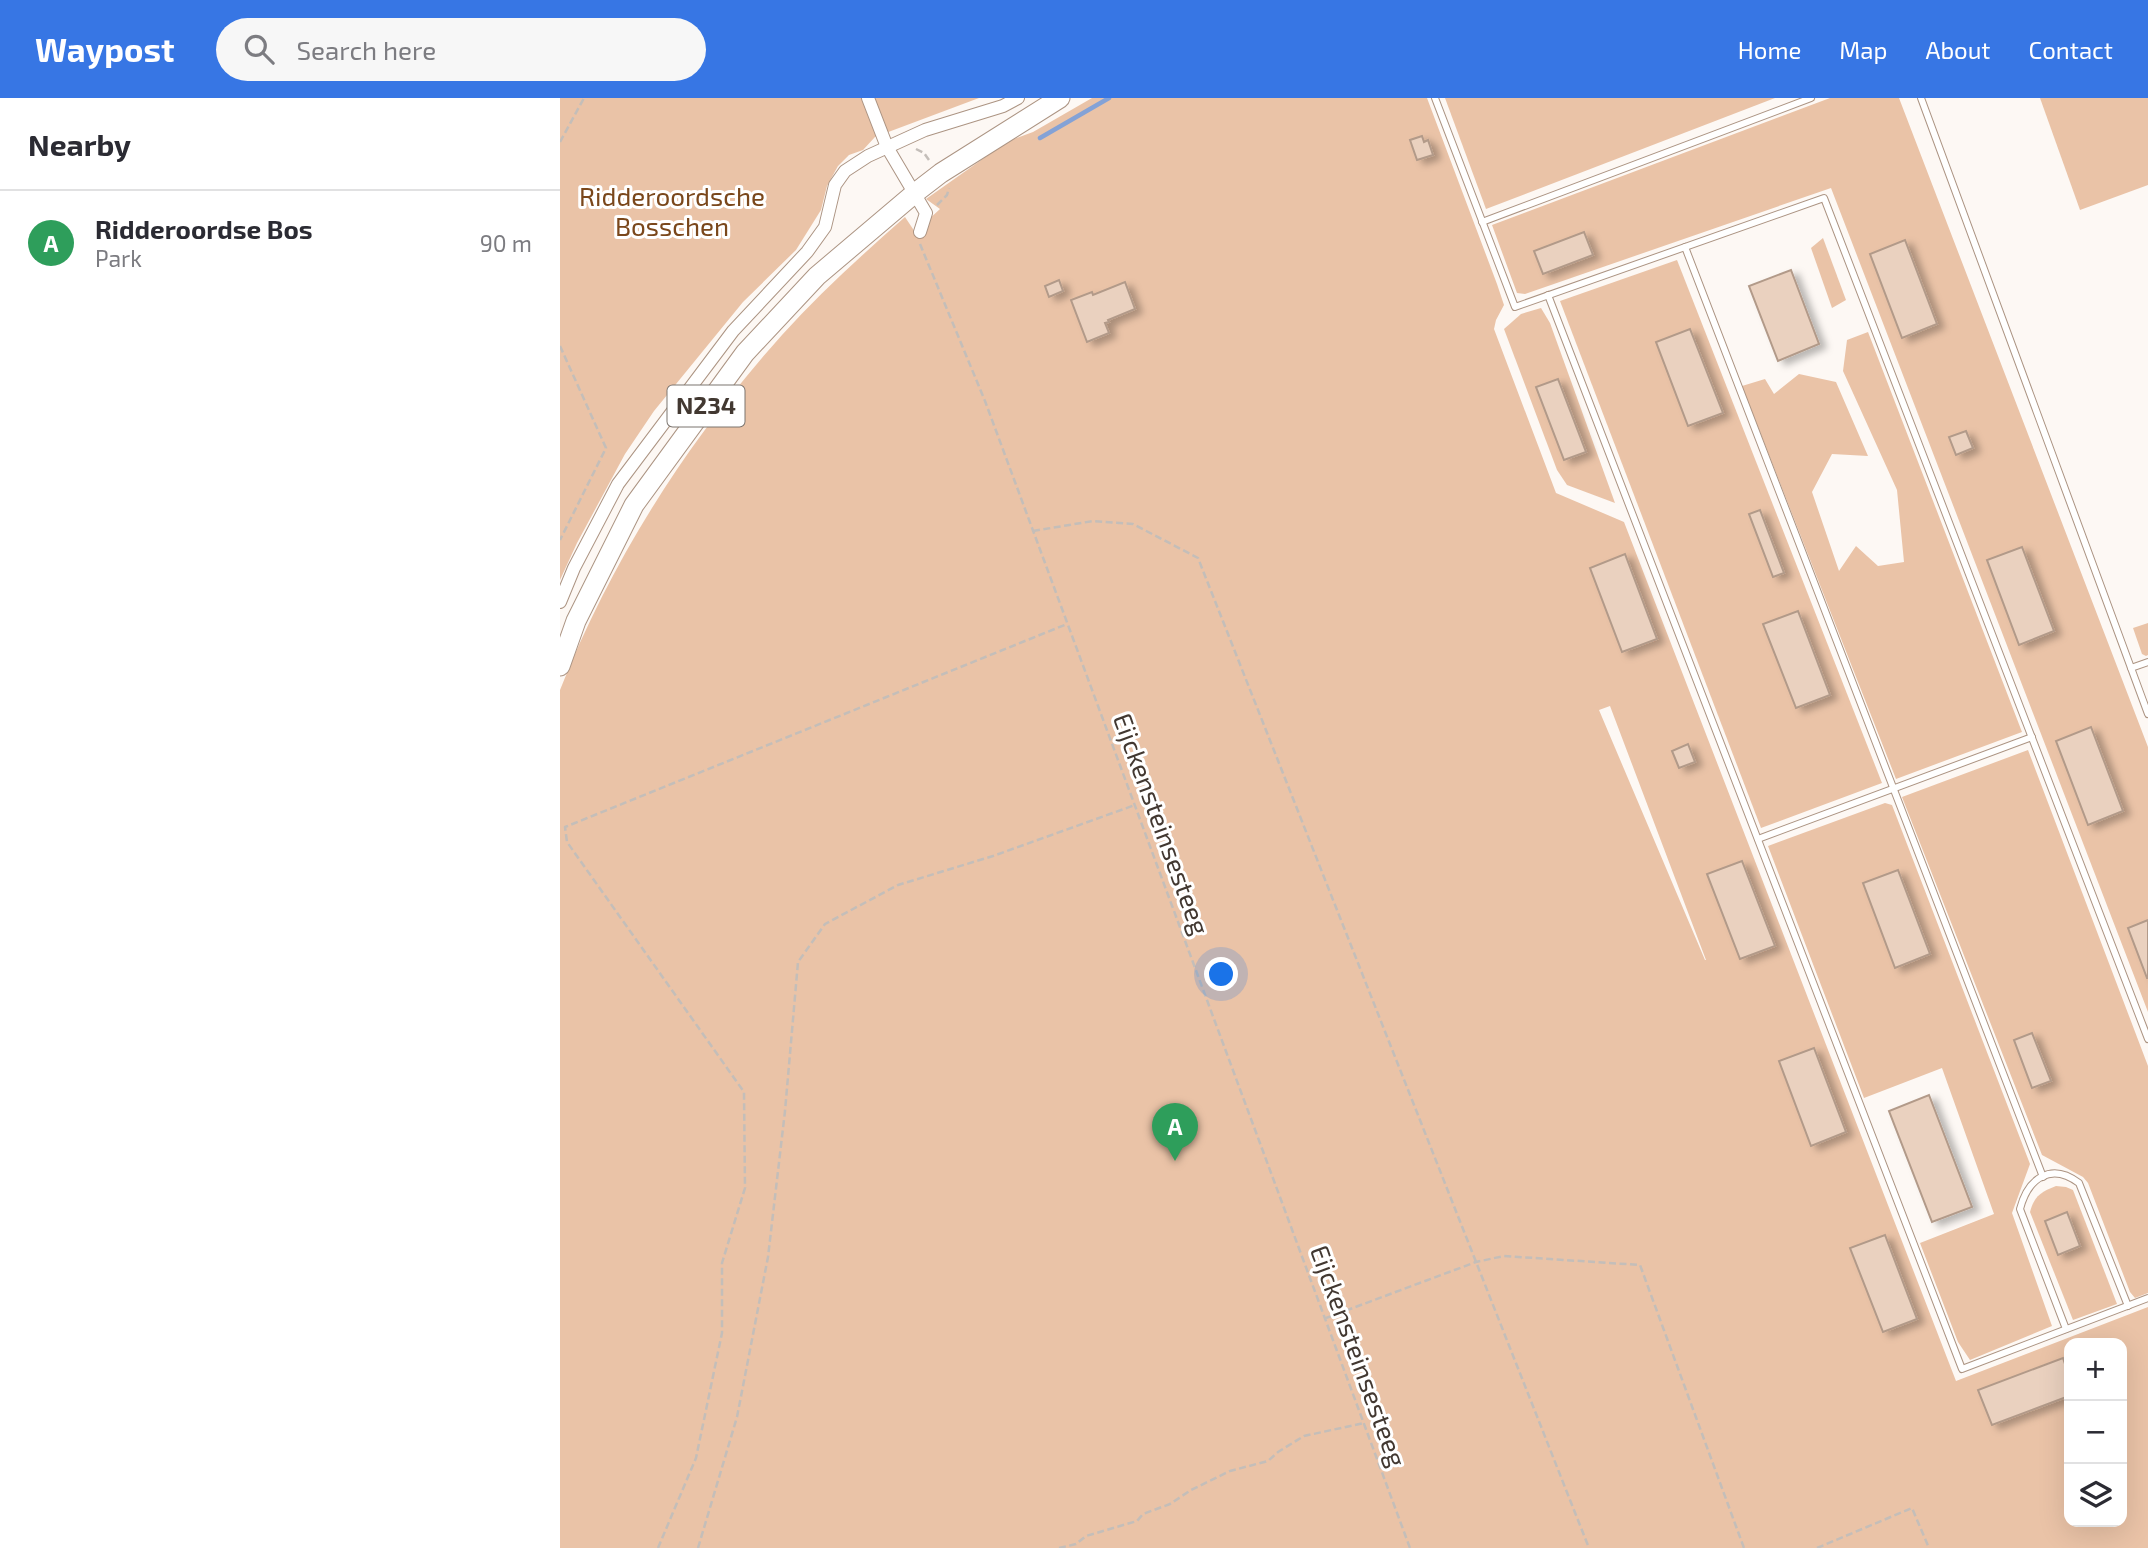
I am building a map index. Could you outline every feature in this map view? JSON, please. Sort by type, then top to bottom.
[{"type":"main road","name":"N234","points":[[560,666],[576,621],[634,505],[745,353],[817,276],[915,193],[941,173],[1060,98]]},
{"type":"street","points":[[868,98],[887,147],[926,213],[920,232]]},
{"type":"street","points":[[560,602],[574,568],[618,484],[733,331],[807,252],[825,226],[839,178],[854,163],[925,130],[1003,106],[1018,98]]},
{"type":"lane","points":[[1435,98],[1516,307],[1824,198],[2148,1039]]},
{"type":"lane","points":[[1482,222],[1811,98]]},
{"type":"lane","points":[[1921,98],[2148,713]]},
{"type":"lane","points":[[1685,247],[2043,1177]]},
{"type":"lane","points":[[1548,295],[1962,1369],[2148,1298]]},
{"type":"lane","points":[[2131,668],[2148,662]]},
{"type":"lane","points":[[1758,839],[2032,737]]},
{"type":"lane","points":[[2066,1329],[2020,1209],[2024,1194],[2034,1181],[2043,1177],[2054,1173],[2068,1174],[2079,1182],[2128,1306]]},
{"type":"path","points":[[560,142],[584,98]]},
{"type":"path","name":"Eijckensteinsesteeg","points":[[920,232],[920,245],[985,401],[1410,1548]]},
{"type":"path","points":[[560,345],[606,448],[560,540]]},
{"type":"path","points":[[1033,531],[1093,521],[1133,524],[1198,558],[1589,1548]]},
{"type":"path","points":[[658,1548],[696,1458],[722,1333],[722,1263],[746,1188],[744,1092],[567,842],[565,827],[1068,624]]},
{"type":"path","points":[[698,1548],[737,1417],[768,1257],[785,1111],[798,962],[825,924],[898,885],[993,856],[1135,805]]},
{"type":"path","points":[[1326,1318],[1476,1262],[1504,1256],[1640,1265],[1744,1548]]},
{"type":"path","points":[[1059,1548],[1076,1544],[1086,1536],[1137,1521],[1143,1514],[1170,1504],[1191,1490],[1230,1471],[1268,1461],[1304,1436],[1364,1423]]},
{"type":"path","points":[[1817,1548],[1912,1507],[1929,1548]]},
{"type":"green space","name":"Ridderoordsche Bosschen","points":[[560,98],[979,98],[875,137],[863,150],[849,155],[838,166],[827,186],[821,210],[796,250],[743,302],[654,411],[625,454],[560,580]]},
{"type":"green space","points":[[1092,98],[1427,98],[1504,305],[1494,329],[1556,493],[1624,522],[1956,1381],[2064,1339],[2064,1527],[2127,1527],[2127,1338],[2068,1338],[2148,1307],[2148,1548],[560,1548],[560,690],[603,594],[628,548],[684,459],[748,375],[811,304],[905,217],[915,232],[940,209],[926,199],[1014,139],[1033,132]],"holes":[[[1610,706],[1705,960],[1599,710]]]},
{"type":"green space","points":[[1445,98],[1775,98],[1486,209]]},
{"type":"green space","points":[[1830,98],[1899,98],[2148,747],[2148,1012],[1831,188],[1525,294],[1517,293],[1492,225]]},
{"type":"green space","points":[[2040,98],[2148,98],[2148,185],[2080,210]]},
{"type":"green space","points":[[1823,238],[1846,300],[1832,308],[1811,248]]},
{"type":"green space","points":[[1677,260],[1882,783],[1761,828],[1560,301]]},
{"type":"green space","points":[[1541,308],[1550,323],[1615,503],[1567,485],[1557,470],[1504,329],[1521,314]]},
{"type":"green space","points":[[1868,332],[2022,732],[1896,779],[1742,386],[1765,379],[1774,394],[1799,374],[1836,382],[1868,456],[1832,454],[1812,492],[1839,571],[1856,546],[1878,566],[1904,562],[1897,490],[1843,371],[1847,340]]},
{"type":"green space","points":[[2148,623],[2146,656],[2142,654],[2133,628]]},
{"type":"green space","points":[[2028,750],[2148,1066],[2148,1293],[2135,1298],[2130,1292],[2088,1183],[2083,1177],[2042,1155],[1902,797]]},
{"type":"green space","points":[[1885,803],[1892,805],[2030,1164],[2012,1213],[2052,1326],[1970,1360],[1958,1342],[1920,1243],[1994,1214],[1942,1068],[1864,1098],[1768,846]]},
{"type":"green space","points":[[2056,1186],[2073,1190],[2117,1304],[2073,1320],[2030,1212],[2038,1196]]},
{"type":"building","points":[[1422,136],[1424,142],[1428,140],[1433,155],[1417,160],[1410,140]]},
{"type":"building","points":[[1584,232],[1593,255],[1543,274],[1534,251]]},
{"type":"building","points":[[1905,240],[1937,324],[1902,338],[1870,254]]},
{"type":"building","points":[[1791,270],[1819,344],[1778,361],[1749,286]]},
{"type":"building","points":[[1059,280],[1063,291],[1049,297],[1045,286]]},
{"type":"building","points":[[1125,282],[1135,309],[1108,320],[1109,322],[1105,323],[1109,333],[1087,342],[1071,300],[1092,292],[1093,295]]},
{"type":"building","points":[[1690,329],[1723,413],[1688,426],[1656,342]]},
{"type":"building","points":[[1558,379],[1586,452],[1564,460],[1536,387]]},
{"type":"building","points":[[1966,431],[1973,448],[1956,455],[1949,437]]},
{"type":"building","points":[[1760,510],[1784,573],[1773,577],[1749,514]]},
{"type":"building","points":[[2022,547],[2054,631],[2019,645],[1987,560]]},
{"type":"building","points":[[1625,554],[1657,639],[1622,652],[1590,568]]},
{"type":"building","points":[[1798,611],[1830,695],[1796,708],[1763,624]]},
{"type":"building","points":[[2091,727],[2123,811],[2088,825],[2056,741]]},
{"type":"building","points":[[1688,744],[1695,762],[1679,768],[1672,751]]},
{"type":"building","points":[[1742,861],[1775,946],[1740,959],[1707,874]]},
{"type":"building","points":[[1898,870],[1930,954],[1895,968],[1863,883]]},
{"type":"building","points":[[2148,920],[2148,978],[2147,978],[2128,928]]},
{"type":"building","points":[[2032,1033],[2051,1081],[2032,1088],[2014,1040]]},
{"type":"building","points":[[1814,1048],[1846,1132],[1811,1146],[1779,1061]]},
{"type":"building","points":[[1929,1095],[1972,1207],[1932,1222],[1889,1111]]},
{"type":"building","points":[[2067,1212],[2080,1246],[2058,1255],[2045,1221]]},
{"type":"building","points":[[1885,1235],[1917,1319],[1883,1332],[1850,1248]]},
{"type":"building","points":[[2063,1358],[2064,1398],[1992,1425],[1978,1390]]},
{"type":"waterway","points":[[1040,138],[1109,98]]},
{"type":"place","name":"Ridderoordse Bos","points":[[1175,1161]]}]
